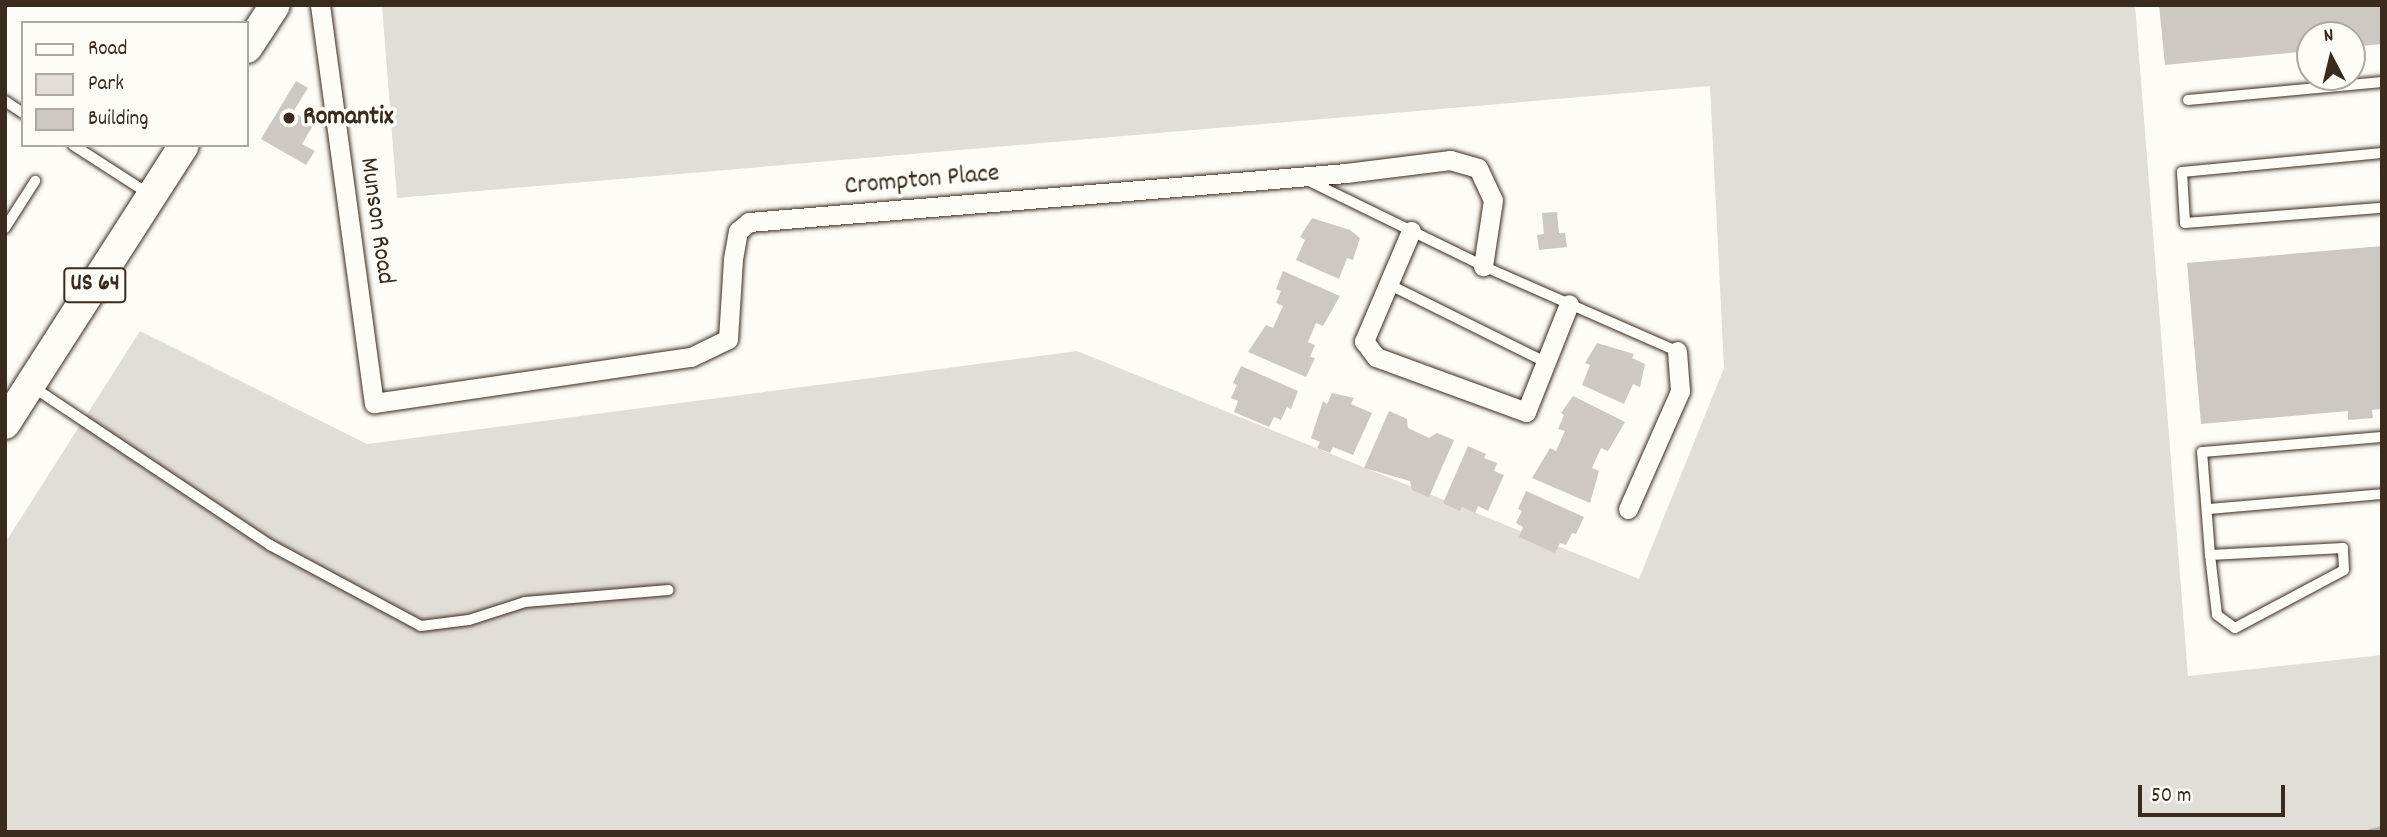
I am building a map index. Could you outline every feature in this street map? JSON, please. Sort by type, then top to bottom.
[{"type":"main road","points":[[248,46],[275,5]]},
{"type":"main road","name":"US 64","points":[[14,404],[183,147]]},
{"type":"street","name":"Munson Road","points":[[320,5],[374,403]]},
{"type":"street","name":"Crompton Place","points":[[374,403],[691,358],[728,339],[733,259],[738,231],[749,222],[1301,177],[1450,160],[1478,167],[1493,200],[1483,266]]},
{"type":"street","points":[[1411,231],[1364,341],[1376,357],[1526,412],[1569,304]]},
{"type":"street","points":[[1628,509],[1680,391],[1677,351]]},
{"type":"lane","points":[[2188,100],[2382,82]]},
{"type":"lane","points":[[5,101],[21,112]]},
{"type":"lane","points":[[77,147],[152,196]]},
{"type":"lane","points":[[2382,153],[2182,172],[2185,223],[2382,208]]},
{"type":"lane","points":[[1301,177],[1483,266],[1677,351]]},
{"type":"lane","points":[[5,228],[35,181]]},
{"type":"lane","points":[[1388,284],[1545,362]]},
{"type":"lane","points":[[14,404],[421,626],[469,620],[525,601],[669,590]]},
{"type":"lane","points":[[2210,555],[2343,548],[2344,570],[2235,628],[2217,615],[2210,555],[2202,452],[2382,437]]},
{"type":"lane","points":[[2208,509],[2382,494]]},
{"type":"green space","points":[[382,5],[2135,5],[2188,676],[2382,655],[2382,832],[5,832],[5,543],[140,331],[367,444],[1077,351],[1639,579],[1724,368],[1710,86],[397,198]]},
{"type":"building","points":[[2159,5],[2382,5],[2382,44],[2366,46],[2366,21],[2296,21],[2296,52],[2165,65]]},
{"type":"building","name":"Romantix","points":[[296,81],[308,88],[293,112],[314,124],[302,144],[315,151],[306,165],[261,139]]},
{"type":"building","points":[[1557,212],[1559,233],[1565,233],[1567,247],[1539,250],[1537,235],[1544,234],[1542,213]]},
{"type":"building","points":[[1312,218],[1350,230],[1360,238],[1353,260],[1347,258],[1339,279],[1296,260],[1305,240],[1300,237]]},
{"type":"building","points":[[2382,246],[2382,409],[2372,410],[2373,418],[2348,420],[2348,411],[2201,424],[2187,263]]},
{"type":"building","points":[[1283,271],[1340,296],[1323,326],[1316,323],[1308,342],[1315,345],[1310,357],[1315,358],[1306,377],[1248,352],[1266,325],[1273,328],[1283,306],[1276,303],[1281,291],[1276,289]]},
{"type":"building","points":[[1597,343],[1634,354],[1632,358],[1645,364],[1640,387],[1633,384],[1624,404],[1582,385],[1590,365],[1585,363]]},
{"type":"building","points":[[1241,366],[1298,391],[1291,409],[1287,407],[1281,420],[1274,417],[1269,427],[1234,412],[1238,401],[1231,398],[1237,385],[1233,383]]},
{"type":"building","points":[[1332,393],[1354,398],[1351,404],[1372,413],[1353,455],[1333,447],[1330,453],[1317,448],[1320,442],[1311,438],[1323,401],[1327,404]]},
{"type":"building","points":[[1573,396],[1625,422],[1608,451],[1601,448],[1592,468],[1599,471],[1590,503],[1532,478],[1550,448],[1556,451],[1565,431],[1558,429],[1564,415],[1561,413]]},
{"type":"building","points":[[1389,411],[1407,419],[1408,428],[1429,438],[1437,433],[1454,440],[1429,497],[1412,490],[1410,481],[1364,468]]},
{"type":"building","points":[[1468,446],[1486,454],[1484,458],[1497,463],[1494,471],[1504,475],[1488,511],[1478,506],[1475,513],[1462,507],[1460,511],[1443,503]]},
{"type":"building","points":[[1526,491],[1584,517],[1576,534],[1572,533],[1566,545],[1560,543],[1555,553],[1519,537],[1523,527],[1516,523],[1522,511],[1518,509]]},
{"type":"waterway","points":[[2370,832],[2382,829]]},
{"type":"place","name":"Romantix","points":[[289,118]]}]
